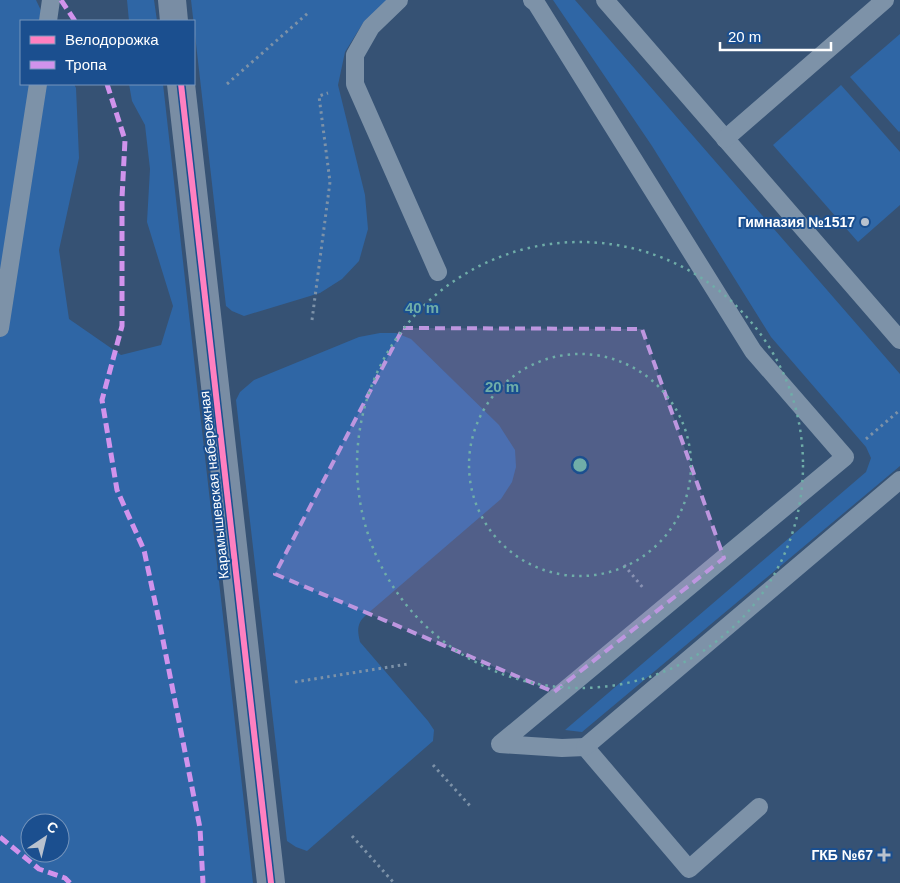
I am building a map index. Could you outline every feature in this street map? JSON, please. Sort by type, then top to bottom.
[{"type":"street","points":[[172,0],[174,20]]},
{"type":"street","name":"Карамышевская набережная","points":[[181,85],[271,883]]},
{"type":"lane","points":[[48,20],[51,0]]},
{"type":"lane","points":[[399,0],[371,27],[356,55],[355,84],[438,272]]},
{"type":"lane","points":[[532,0],[536,3],[753,351],[845,457],[500,744],[562,748],[585,747],[900,480]]},
{"type":"lane","points":[[605,0],[900,340]]},
{"type":"lane","points":[[725,139],[885,0]]},
{"type":"lane","points":[[0,328],[38,85]]},
{"type":"lane","points":[[585,747],[689,869],[759,807]]},
{"type":"path","points":[[227,84],[308,13]]},
{"type":"path","points":[[312,320],[330,182],[319,96],[355,84]]},
{"type":"path","points":[[845,457],[900,410]]},
{"type":"path","points":[[295,682],[408,664]]},
{"type":"path","points":[[433,765],[472,808]]},
{"type":"path","points":[[352,836],[394,883]]},
{"type":"highlighted area","points":[[403,328],[642,329],[724,558],[554,692],[275,574]]},
{"type":"shaded area","points":[[0,0],[36,0],[46,20],[20,20],[20,85],[74,85],[76,88],[79,158],[59,250],[69,319],[121,355],[161,345],[173,306],[147,222],[150,169],[145,125],[132,101],[129,85],[163,85],[253,883],[0,883]]},
{"type":"shaded area","points":[[127,0],[154,0],[157,20],[129,20]]},
{"type":"shaded area","points":[[191,0],[388,0],[363,23],[345,52],[338,85],[365,195],[368,229],[359,261],[342,279],[320,293],[244,316],[226,306],[195,35],[195,20],[193,20]]},
{"type":"shaded area","points":[[553,0],[575,0],[900,374],[900,466],[582,732],[565,730],[866,472],[871,458],[866,447],[771,337],[652,146]]},
{"type":"shaded area","points":[[900,34],[900,131],[899,132],[850,77]]},
{"type":"shaded area","points":[[841,85],[900,152],[900,205],[858,242],[773,145]]},
{"type":"shaded area","points":[[380,333],[396,333],[411,339],[499,425],[515,450],[516,467],[512,482],[501,499],[366,615],[359,624],[360,642],[428,721],[434,730],[433,741],[307,851],[287,841],[236,400],[240,392],[254,380],[359,337]]},
{"type":"marked path","points":[[61,0],[74,20]]},
{"type":"marked path","points":[[107,85],[125,140],[122,198],[122,326],[102,400],[117,490],[144,550],[161,630],[200,828],[203,883]]},
{"type":"marked path","points":[[0,837],[39,869],[65,878],[70,883]]},
{"type":"cycle path","points":[[181,85],[271,883]]},
{"type":"place","name":"Гимназия №1517","points":[[865,222]]},
{"type":"place","name":"ГКБ №67","points":[[884,855]]}]
